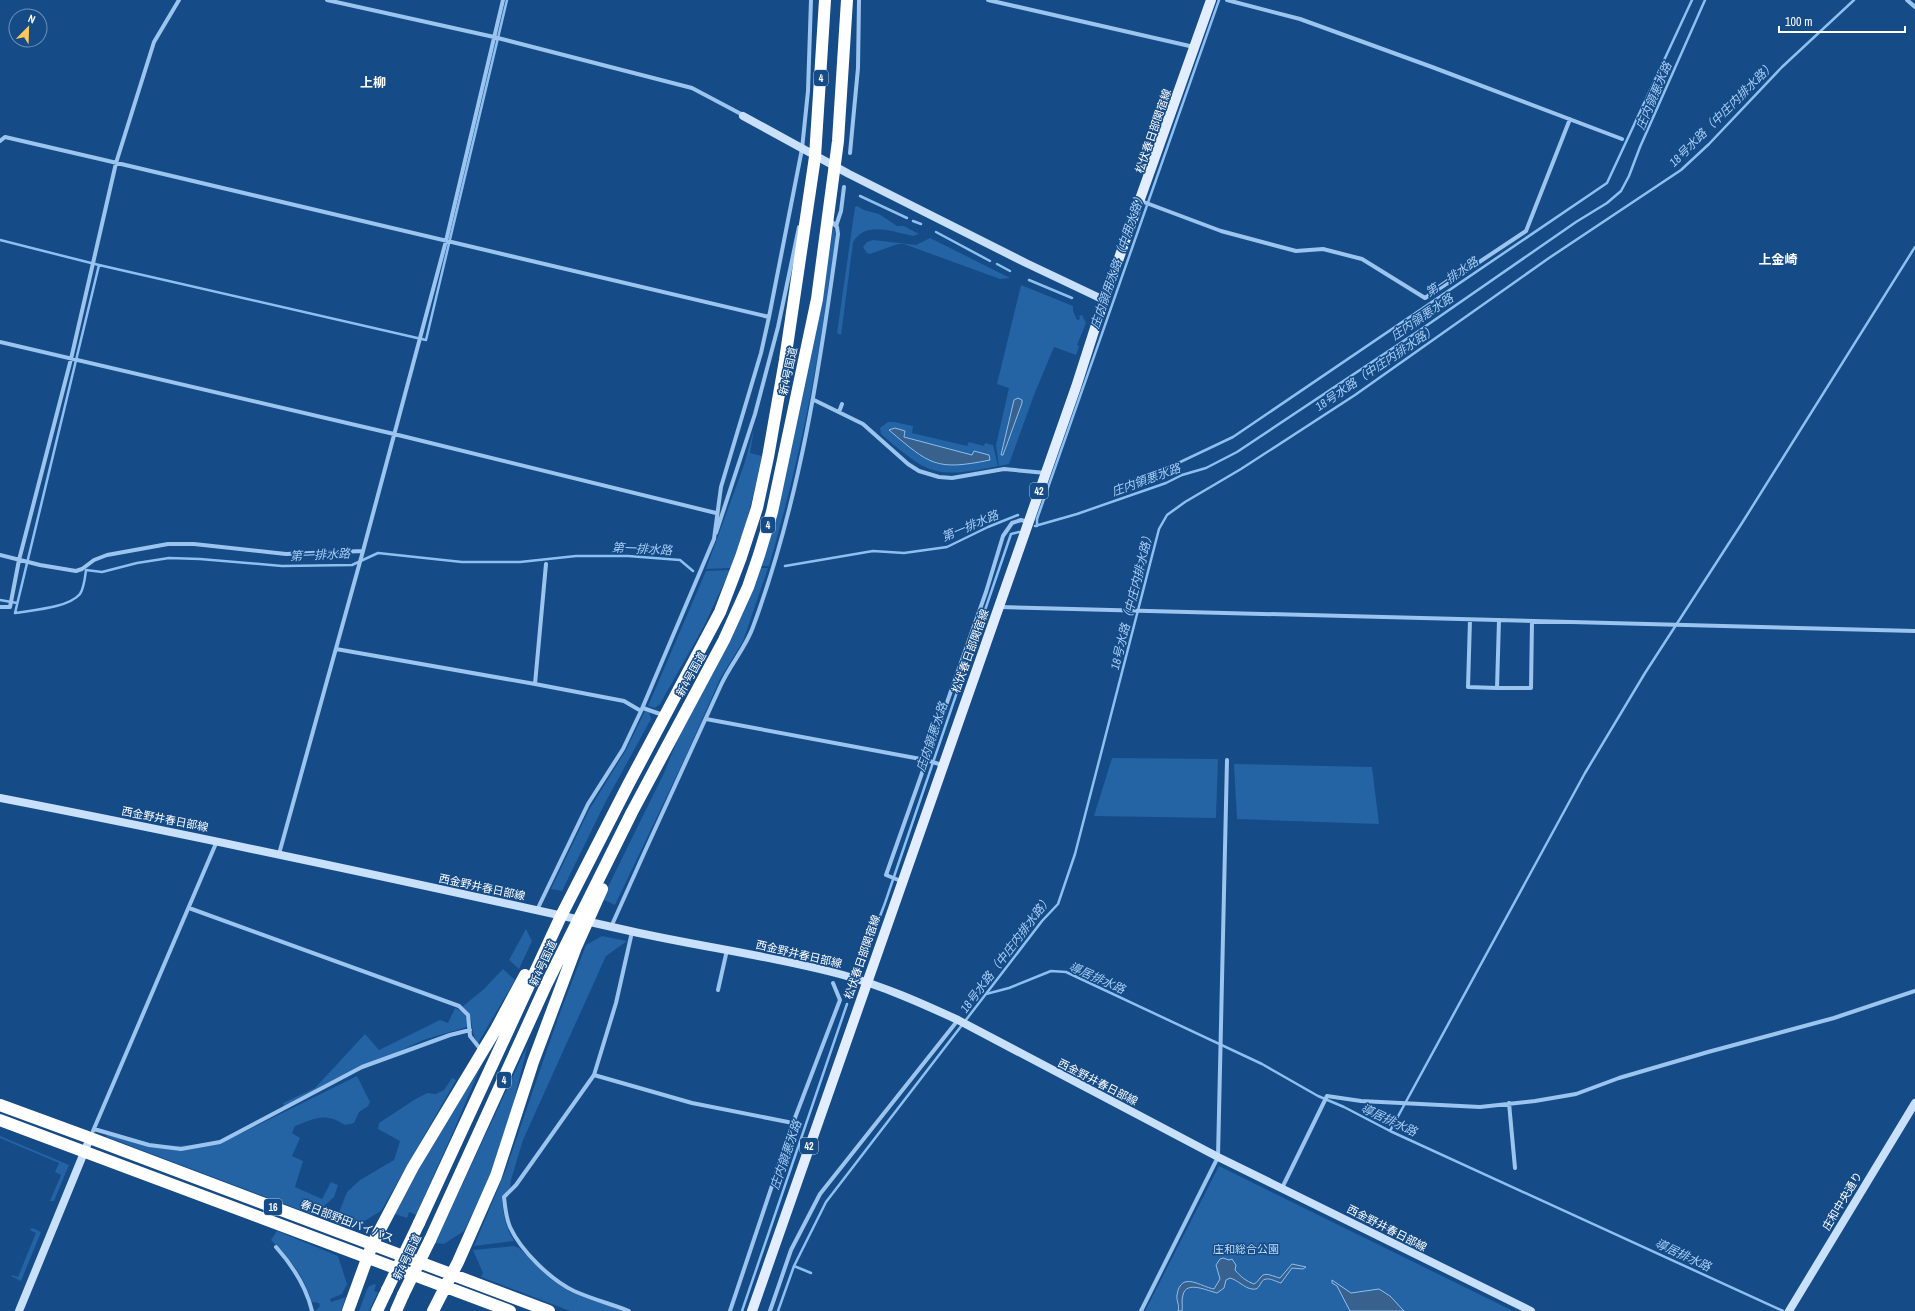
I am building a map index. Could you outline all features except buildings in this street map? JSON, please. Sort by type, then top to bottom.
[{"type":"highway","name":"新4号国道","points":[[377,1311],[562,916],[665,715],[720,612],[742,557],[757,508],[777,410],[816,157],[825,0]]},
{"type":"highway","name":"新4号国道","points":[[396,1311],[430,1240],[546,985],[583,920],[663,765],[675,728],[724,640],[748,587],[766,534],[817,299],[832,222],[835,167],[852,33],[848,0]]},
{"type":"highway","name":"4","points":[[372,1245],[413,1167],[511,1002],[542,940],[562,916]]},
{"type":"highway","points":[[434,1311],[452,1275],[503,1158],[533,1062],[576,947],[583,920]]},
{"type":"highway","name":"春日部野田バイパス","points":[[0,1106],[92,1133],[372,1245],[549,1311]]},
{"type":"highway","name":"16","points":[[0,1120],[510,1311]]},
{"type":"highway","points":[[348,1311],[372,1245]]},
{"type":"main road","name":"松伏春日部関宿線","points":[[752,1311],[866,982],[899,880],[1046,473],[1104,300],[1141,200],[1211,0]]},
{"type":"main road","points":[[743,116],[835,167],[1026,264],[1104,300]]},
{"type":"main road","name":"西金野井春日部線","points":[[0,798],[217,840],[632,932],[790,962],[866,982],[924,1004],[958,1020],[1218,1156],[1531,1311]]},
{"type":"main road","name":"庄和中央通り","points":[[1789,1311],[1915,1103]]},
{"type":"main road","points":[[19,1311],[78,1171],[92,1133]]},
{"type":"street","points":[[0,607],[10,607],[19,560],[71,359],[116,163],[154,42],[179,0]]},
{"type":"street","points":[[327,0],[494,37],[692,88],[743,116]]},
{"type":"street","points":[[278,854],[363,552],[446,241],[503,0]]},
{"type":"street","points":[[714,539],[716,513],[721,487],[761,353],[802,149],[808,91],[810,0]]},
{"type":"street","points":[[850,153],[858,68],[852,33],[859,0]]},
{"type":"street","points":[[988,0],[1195,47]]},
{"type":"street","points":[[1227,0],[1300,20],[1432,67],[1622,139]]},
{"type":"street","points":[[1907,0],[1915,6]]},
{"type":"street","points":[[808,91],[820,98]]},
{"type":"street","points":[[1141,200],[1221,231],[1296,252],[1323,249],[1362,259],[1425,298],[1526,231],[1570,119]]},
{"type":"street","points":[[0,141],[5,137],[769,317]]},
{"type":"street","points":[[611,927],[721,683],[753,629],[780,548],[793,499],[814,400],[825,335],[838,234],[832,222],[842,211],[844,187]]},
{"type":"street","points":[[537,910],[588,804],[623,750],[642,710],[714,539],[756,414],[778,328],[795,241],[809,200]]},
{"type":"street","points":[[0,342],[394,434],[716,513]]},
{"type":"street","points":[[814,400],[863,424],[908,464],[919,471],[939,477],[952,478],[1004,469],[1046,473]]},
{"type":"street","points":[[839,412],[842,404]]},
{"type":"street","points":[[899,880],[886,875],[928,761],[986,592],[1003,536],[1012,523],[1021,520],[1028,522]]},
{"type":"street","points":[[0,555],[76,571],[82,569],[94,560],[107,555],[168,544],[194,544],[286,554],[363,552]]},
{"type":"street","points":[[535,684],[546,564]]},
{"type":"street","points":[[998,607],[1915,631]]},
{"type":"street","points":[[1470,620],[1468,687],[1497,688],[1531,688],[1532,621]]},
{"type":"street","points":[[1497,688],[1499,620]]},
{"type":"street","points":[[336,649],[624,701],[642,710],[665,715]]},
{"type":"street","points":[[706,719],[928,761],[940,765]]},
{"type":"street","points":[[1141,1311],[1218,1156],[1227,760]]},
{"type":"street","points":[[217,840],[92,1133],[149,1145],[181,1149],[220,1142],[362,1067],[450,1035],[470,1030]]},
{"type":"street","points":[[189,908],[459,1006],[468,1015],[470,1036],[482,1052]]},
{"type":"street","points":[[629,1311],[574,1290],[558,1282],[519,1244],[510,1226],[505,1209],[504,1198],[516,1185],[594,1075],[616,1003],[632,932]]},
{"type":"street","points":[[718,990],[727,950]]},
{"type":"street","points":[[730,1311],[793,1123],[840,1000],[833,983]]},
{"type":"street","points":[[1282,1188],[1327,1096],[1361,1101],[1480,1107],[1534,1101],[1576,1094],[1619,1078],[1834,1018],[1915,991]]},
{"type":"street","points":[[770,1311],[791,1250],[820,1194],[958,1020]]},
{"type":"street","points":[[594,1075],[692,1103],[793,1123]]},
{"type":"street","points":[[1509,1103],[1515,1168]]},
{"type":"street","points":[[276,1247],[296,1272],[312,1311]]},
{"type":"green space","points":[[857,206],[864,210],[879,214],[897,226],[904,226],[919,234],[913,236],[880,229],[864,232],[858,236],[853,243],[841,335],[837,333],[855,207]]},
{"type":"green space","points":[[833,228],[835,231],[834,250],[819,349],[805,422],[789,494],[769,566],[761,566],[772,531],[823,295]]},
{"type":"green space","points":[[930,238],[1010,278],[1000,279],[904,244],[898,244],[870,254],[867,253],[863,247],[867,242],[873,240],[916,245]]},
{"type":"green space","points":[[1021,285],[1073,306],[1073,311],[1077,320],[1080,319],[1079,316],[1082,315],[1086,323],[1077,345],[1079,346],[1076,355],[1054,347],[1034,395],[1009,464],[999,466],[996,445],[1009,388],[997,384]],"holes":[[[1014,400],[1021,400],[1022,403],[1002,455]]]},
{"type":"green space","points":[[888,422],[894,422],[913,426],[912,433],[967,446],[969,442],[984,446],[985,443],[993,445],[998,466],[960,472],[934,470],[923,466],[897,448],[881,434],[880,428]],"holes":[[[889,429],[905,431],[904,437],[972,455],[937,464],[915,452]]]},
{"type":"green space","points":[[754,429],[750,453],[762,456],[741,541],[731,568],[706,569],[744,465]]},
{"type":"green space","points":[[760,568],[768,568],[743,641],[720,679],[685,758],[615,905],[602,899],[665,771],[683,726],[731,640]]},
{"type":"green space","points":[[730,570],[704,626],[660,704],[655,708],[648,706],[706,571]]},
{"type":"green space","points":[[645,711],[649,712],[651,719],[605,803],[562,891],[551,889],[589,810],[626,750]]},
{"type":"green space","points":[[1112,758],[1218,759],[1216,818],[1094,816]]},
{"type":"green space","points":[[1234,764],[1372,767],[1379,824],[1237,819]]},
{"type":"green space","points":[[526,929],[532,941],[519,969],[509,960]]},
{"type":"green space","points":[[602,936],[627,941],[606,956],[523,1140],[511,1180],[510,1189],[502,1197],[505,1220],[514,1241],[474,1246],[505,1172],[558,1018],[586,945]]},
{"type":"green space","points":[[503,969],[515,980],[478,1043],[473,1034],[471,1020],[467,1011],[462,1007],[484,989]]},
{"type":"green space","points":[[455,1008],[465,1015],[467,1027],[423,1040],[284,1106],[283,1103],[315,1088],[365,1034],[379,1050],[440,1020],[448,1023]]},
{"type":"green space","points":[[528,1044],[508,1125],[496,1164],[464,1231],[444,1244],[435,1243]]},
{"type":"green space","points":[[481,1066],[416,1215],[409,1212],[407,1218],[395,1214],[427,1154]]},
{"type":"green space","points":[[357,1076],[370,1102],[368,1106],[359,1112],[354,1123],[345,1125],[326,1117],[295,1126],[292,1133],[300,1138],[292,1156],[303,1161],[295,1187],[322,1199],[331,1182],[338,1185],[334,1197],[314,1215],[107,1137],[106,1135],[158,1145],[174,1146],[207,1143],[242,1133]]},
{"type":"green space","points":[[452,1078],[456,1080],[381,1211],[356,1226],[355,1225],[353,1229],[335,1223],[347,1192],[360,1180],[394,1160],[400,1141],[378,1129],[379,1123],[427,1093],[436,1094],[444,1090]]},
{"type":"green space","points":[[0,1136],[69,1165],[54,1201],[50,1201],[61,1175],[55,1172],[59,1163],[0,1138]]},
{"type":"green space","name":"庄和総合公園","points":[[1219,1166],[1513,1311],[1145,1311]]},
{"type":"green space","points":[[32,1228],[41,1232],[21,1281],[11,1276],[18,1277],[36,1233],[30,1230]]},
{"type":"green space","points":[[277,1231],[338,1256],[347,1284],[342,1294],[330,1299],[331,1302],[346,1297],[341,1311],[315,1311],[320,1306],[319,1303],[312,1302],[296,1268],[271,1240]]},
{"type":"green space","points":[[514,1246],[519,1248],[549,1277],[570,1292],[623,1311],[570,1311],[481,1277],[483,1273],[473,1250]]},
{"type":"green space","points":[[374,1284],[376,1285],[374,1291],[378,1292],[369,1311],[359,1311],[368,1287]]},
{"type":"shaded area","points":[[1018,398],[1022,400],[1022,403],[1003,455],[1001,455],[1014,400]]},
{"type":"shaded area","points":[[895,428],[905,431],[904,437],[972,455],[974,451],[989,455],[990,460],[957,465],[945,465],[935,462],[914,451],[889,430]]},
{"type":"shaded area","points":[[1223,1258],[1229,1260],[1232,1259],[1236,1265],[1235,1270],[1239,1275],[1248,1282],[1254,1284],[1265,1274],[1280,1278],[1292,1264],[1306,1267],[1303,1269],[1292,1268],[1281,1283],[1266,1279],[1262,1281],[1259,1287],[1255,1289],[1246,1287],[1230,1278],[1226,1280],[1224,1288],[1217,1293],[1193,1287],[1188,1288],[1182,1297],[1182,1311],[1178,1311],[1179,1307],[1177,1295],[1179,1287],[1183,1283],[1192,1282],[1214,1289],[1220,1279],[1216,1265],[1220,1259]]},
{"type":"shaded area","points":[[1332,1280],[1351,1293],[1379,1289],[1390,1296],[1404,1311],[1350,1311],[1337,1286],[1332,1283]]},
{"type":"waterway","points":[[0,240],[99,265],[426,340],[507,0]]},
{"type":"waterway","name":"庄内領用水路（中用水路）","points":[[1037,526],[1037,519],[1219,0]]},
{"type":"waterway","name":"第一排水路","points":[[1130,482],[1174,465],[1233,437],[1607,183],[1692,0]]},
{"type":"waterway","name":"庄内領悪水路","points":[[1035,526],[1077,514],[1166,483],[1182,475],[1206,468],[1237,452],[1423,328],[1576,222],[1607,203],[1621,191],[1629,176],[1640,147],[1705,0]]},
{"type":"waterway","name":"18号水路（中庄内排水路）","points":[[778,1311],[794,1266],[826,1202],[1042,921],[1058,904],[1075,854],[1159,529],[1167,515],[1185,502],[1241,469],[1355,395],[1549,258],[1681,170],[1709,144],[1782,67],[1854,0]]},
{"type":"waterway","points":[[860,196],[907,218]]},
{"type":"waterway","points":[[913,221],[921,224]]},
{"type":"waterway","points":[[936,232],[990,261]]},
{"type":"waterway","points":[[1390,1131],[1585,773],[1645,673],[1742,523],[1915,247]]},
{"type":"waterway","points":[[997,264],[1010,271]]},
{"type":"waterway","name":"第一排水路","points":[[99,265],[15,613],[50,608],[74,599],[80,594],[84,583],[86,570],[102,572],[137,563],[169,558],[282,566],[352,565],[378,553],[462,562],[520,562],[576,556],[628,556],[680,560],[693,571]]},
{"type":"waterway","points":[[1029,280],[1072,298]]},
{"type":"waterway","name":"第一排水路","points":[[785,566],[873,551],[904,553],[947,547],[988,527],[1018,515]]},
{"type":"waterway","name":"庄内領悪水路","points":[[866,953],[885,903],[1011,534],[1019,532]]},
{"type":"waterway","name":"第一排水路","points":[[0,600],[17,603]]},
{"type":"waterway","name":"導居排水路","points":[[986,994],[1009,988],[1051,971],[1066,972],[1262,1064],[1318,1096],[1344,1107],[1390,1131],[1783,1311]]},
{"type":"waterway","name":"庄内領悪水路","points":[[742,1311],[847,1004]]},
{"type":"waterway","points":[[794,1266],[811,1273]]},
{"type":"district","name":"上柳","points":[[373,82]]},
{"type":"district","name":"上金崎","points":[[1778,259]]}]
